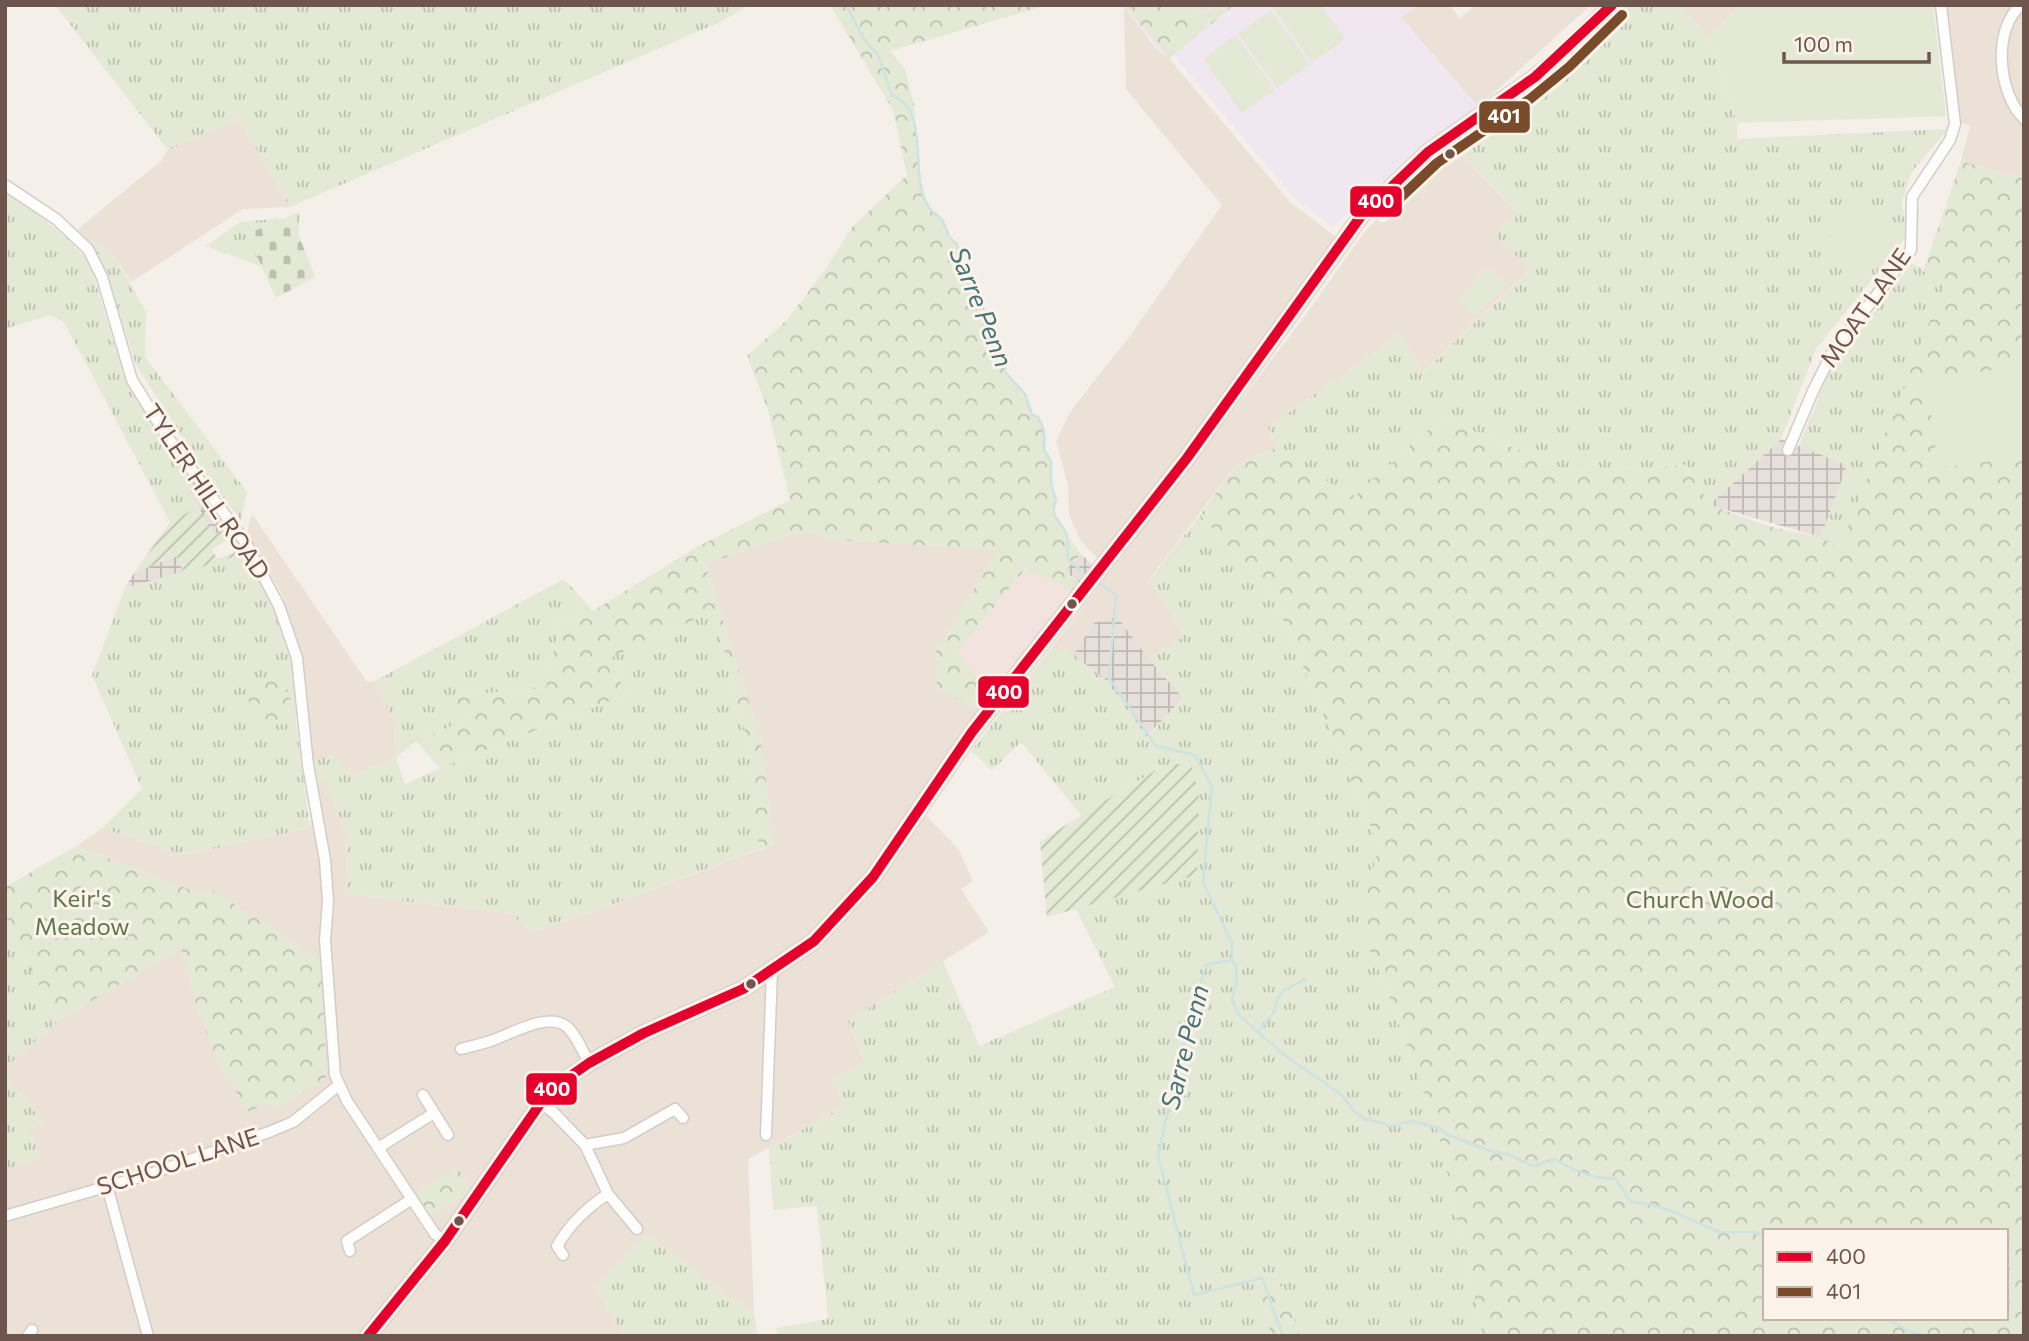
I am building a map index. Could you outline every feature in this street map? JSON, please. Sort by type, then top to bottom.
[{"type":"main road","points":[[374,1334],[445,1241],[550,1091],[589,1063],[644,1033],[743,989],[814,941],[873,877],[972,732],[1187,458],[1343,239],[1373,204],[1428,152],[1522,87],[1560,56],[1612,5]]},
{"type":"street","name":"MOAT LANE","points":[[1788,450],[1832,353],[1911,250],[1912,197],[1950,140],[1955,124],[1941,5]]},
{"type":"street","points":[[2021,5],[2010,15],[2002,44],[2006,86],[2016,109],[2024,119]]},
{"type":"street","name":"TYLER HILL ROAD","points":[[5,185],[56,219],[88,249],[102,277],[132,380],[166,435],[246,543],[279,606],[291,637],[300,677],[308,765],[325,860],[328,902],[325,940],[335,1074],[339,1085],[435,1234],[445,1241]]},
{"type":"street","points":[[766,1135],[772,971]]},
{"type":"street","points":[[461,1049],[493,1040],[518,1029],[553,1022],[561,1023],[570,1031],[589,1063]]},
{"type":"street","name":"SCHOOL LANE","points":[[5,1216],[192,1161],[284,1126],[339,1085]]},
{"type":"street","points":[[423,1095],[448,1135]]},
{"type":"street","points":[[540,1103],[553,1112],[585,1145],[608,1194],[637,1229]]},
{"type":"street","points":[[585,1145],[624,1138],[675,1109],[683,1118]]},
{"type":"street","points":[[379,1148],[434,1113]]},
{"type":"street","points":[[107,1185],[149,1336]]},
{"type":"street","points":[[563,1255],[557,1246],[566,1230],[608,1194]]},
{"type":"street","points":[[350,1251],[347,1241],[412,1199]]},
{"type":"shaded area","points":[[1123,5],[1419,5],[1401,17],[1479,108],[1361,198],[1333,227],[1294,197],[1174,56],[1169,59],[1155,48]]},
{"type":"shaded area","points":[[1124,5],[1290,202],[1340,240],[1101,562],[1080,540],[1069,514],[1068,485],[1056,441],[1070,412],[1129,337],[1222,205],[1126,89]]},
{"type":"shaded area","points":[[1419,5],[1450,5],[1460,19],[1475,5],[1591,5],[1478,107],[1400,17]]},
{"type":"shaded area","points":[[1677,5],[1739,5],[1709,37]]},
{"type":"shaded area","points":[[1947,5],[2024,5],[2024,179],[1961,161],[1970,126],[1961,122]]},
{"type":"shaded area","points":[[239,119],[290,207],[243,209],[131,282],[116,258],[77,230],[161,161],[168,150]]},
{"type":"shaded area","points":[[1453,146],[1515,211],[1530,268],[1422,373],[1399,332],[1375,352],[1268,427],[1276,448],[1237,464],[1148,581],[1165,602],[1183,637],[1148,658],[1117,617],[1094,623],[1073,655],[1066,649],[1062,653],[1052,647],[1302,320],[1364,233],[1403,189]]},
{"type":"shaded area","points":[[1781,439],[1847,465],[1821,537],[1709,505]]},
{"type":"shaded area","points":[[205,493],[230,528],[214,535],[194,500]]},
{"type":"shaded area","points":[[252,514],[367,682],[375,681],[394,721],[395,758],[352,775],[313,763],[303,660],[282,595],[247,532]]},
{"type":"shaded area","points":[[803,531],[835,540],[999,549],[936,652],[979,710],[925,814],[958,849],[973,881],[961,889],[989,932],[848,1021],[864,1061],[843,1107],[748,1159],[754,1314],[647,1235],[595,1287],[623,1336],[5,1336],[5,1165],[11,1169],[29,1129],[43,1122],[5,1075],[5,1068],[58,1021],[181,948],[202,895],[77,846],[102,828],[184,855],[310,828],[316,782],[325,779],[346,834],[347,894],[510,913],[531,932],[774,844],[761,741],[705,564]]},
{"type":"shaded area","points":[[1081,554],[1094,566],[1080,583],[1065,571]]},
{"type":"shaded area","points":[[177,556],[184,572],[125,588],[134,573]]},
{"type":"shaded area","points":[[1026,569],[1075,591],[989,696],[958,652]]},
{"type":"shaded area","points":[[1117,617],[1183,698],[1146,737],[1106,680],[1073,655],[1094,623]]},
{"type":"green space","points":[[55,5],[749,5],[718,23],[290,207],[239,119],[168,150]]},
{"type":"green space","points":[[830,5],[1047,5],[890,51],[905,69],[914,105],[920,177],[927,206],[943,222],[949,239],[957,244],[966,281],[975,290],[985,312],[986,331],[1005,355],[1005,372],[1025,394],[1032,415],[1038,417],[1042,425],[1044,450],[1051,461],[1051,483],[1056,500],[1053,515],[1081,554],[1065,571],[1080,583],[1075,591],[1025,569],[958,652],[989,696],[979,710],[937,688],[935,653],[998,550],[835,540],[803,531],[705,564],[761,741],[774,844],[759,849],[750,752],[714,611],[612,657],[625,695],[440,768],[416,741],[469,719],[449,696],[546,688],[560,621],[593,611],[697,547],[790,500],[768,410],[747,356],[787,320],[825,270],[853,226],[907,175],[893,110]]},
{"type":"green space","points":[[1124,5],[1160,5],[1171,19],[1199,15],[1221,5],[1234,5],[1169,59]]},
{"type":"green space","points":[[1160,5],[1215,5],[1199,15],[1171,19]]},
{"type":"green space","points":[[1277,5],[1321,5],[1345,39],[1312,63],[1273,8]]},
{"type":"green space","points":[[1617,5],[1677,5],[1709,37],[1737,123],[1737,139],[1948,129],[1911,173],[1902,202],[1907,236],[1816,349],[1781,439],[1709,505],[1687,465],[1571,472],[1442,418],[1353,498],[1276,448],[1268,427],[1375,352],[1399,331],[1423,373],[1530,268],[1496,237],[1515,210],[1453,146],[1511,104]]},
{"type":"green space","points":[[1739,5],[1933,5],[1946,116],[1737,123],[1709,37]]},
{"type":"green space","points":[[1271,10],[1310,64],[1277,88],[1238,34]]},
{"type":"green space","points":[[1236,35],[1275,90],[1242,113],[1203,59]]},
{"type":"green space","name":"Church Wood","points":[[1961,161],[2024,179],[2024,1336],[1483,1336],[1439,1135],[1381,974],[1358,926],[1379,846],[1272,594],[1200,515],[1237,464],[1276,448],[1353,498],[1442,418],[1571,472],[1687,465],[1709,505],[1771,527],[1821,537],[1839,549],[1945,283],[1923,271]]},
{"type":"green space","points":[[5,189],[67,238],[90,263],[114,344],[139,401],[205,493],[194,500],[198,507],[170,522],[64,322],[50,315],[5,329]]},
{"type":"green space","points":[[1858,195],[1895,223],[1860,269],[1825,243]]},
{"type":"green space","points":[[299,212],[299,236],[315,277],[276,298],[247,234]]},
{"type":"green space","points":[[284,218],[247,234],[261,266],[206,246],[240,222]]},
{"type":"green space","points":[[77,230],[116,258],[146,312],[145,357],[247,492],[241,520],[213,485],[136,365],[107,276]]},
{"type":"green space","points":[[1912,263],[1946,283],[1839,550],[1821,537],[1847,465],[1799,446],[1829,372]]},
{"type":"green space","points":[[1488,266],[1506,284],[1475,317],[1457,300]]},
{"type":"green space","points":[[2024,366],[2024,457],[1938,468],[1927,379]]},
{"type":"green space","points":[[198,507],[214,534],[230,528],[246,553],[184,572],[176,556],[134,573],[170,522]],"holes":[[[227,540],[234,553],[217,559],[212,549]]]},
{"type":"green space","points":[[1200,515],[1272,594],[1379,846],[1359,926],[1381,974],[1439,1135],[1483,1336],[1300,1336],[1280,1282],[1256,1288],[1272,1336],[778,1336],[776,1328],[828,1319],[817,1206],[773,1210],[769,1148],[843,1107],[833,1079],[864,1060],[848,1021],[943,961],[979,1046],[1115,987],[1076,909],[1197,875],[1165,765],[1081,815],[1021,742],[992,770],[971,751],[1052,647],[1061,652],[1066,649],[1106,680],[1147,737],[1183,698],[1148,658],[1183,637],[1165,602],[1148,582]]},
{"type":"green space","points":[[246,553],[267,591],[296,676],[296,724],[310,828],[184,855],[102,828],[142,789],[92,675],[125,588]]},
{"type":"green space","points":[[564,579],[593,611],[560,621],[546,688],[450,696],[469,719],[416,741],[396,758],[405,784],[625,695],[612,657],[714,611],[750,752],[759,849],[531,932],[510,913],[347,894],[346,834],[325,780],[316,782],[313,763],[332,754],[352,775],[395,758],[394,721],[375,681]]},
{"type":"green space","points":[[277,675],[291,700],[286,726],[251,714],[246,685]]},
{"type":"green space","points":[[1191,763],[1199,795],[1197,875],[1047,917],[1040,842],[1165,765]]},
{"type":"green space","name":"Keir's Meadow","points":[[77,846],[203,895],[207,887],[322,960],[326,1079],[273,1110],[270,1103],[247,1112],[215,1055],[195,1003],[181,948],[58,1021],[5,921],[5,887]]},
{"type":"green space","points":[[5,921],[58,1021],[5,1068]]},
{"type":"green space","points":[[5,1075],[43,1122],[29,1129],[41,1158],[11,1169],[5,1165]]},
{"type":"green space","points":[[457,1167],[472,1191],[430,1216],[415,1193]]},
{"type":"green space","points":[[647,1234],[754,1314],[758,1336],[623,1336],[595,1287]]},
{"type":"green space","points":[[1281,1282],[1300,1336],[1272,1336],[1255,1287]]},
{"type":"waterway","name":"Sarre Penn","points":[[846,5],[865,41],[878,55],[892,95],[904,104],[912,115],[918,145],[922,193],[929,208],[942,220],[949,236],[957,244],[966,281],[975,290],[985,312],[986,331],[1005,355],[1005,372],[1025,394],[1032,415],[1038,417],[1042,425],[1044,450],[1051,461],[1051,483],[1056,500],[1055,515],[1067,536],[1068,559],[1084,573]]},
{"type":"waterway","points":[[1099,583],[1116,595],[1109,678],[1156,746],[1195,755],[1212,787],[1203,882],[1232,943],[1232,960],[1236,966],[1237,979],[1232,1000],[1238,1014],[1284,1055],[1342,1095],[1353,1110],[1365,1119],[1393,1126],[1411,1121],[1439,1128],[1448,1135],[1507,1154],[1533,1166],[1555,1159],[1584,1173],[1615,1178],[1631,1202],[1674,1212],[1719,1232],[1752,1232],[1763,1235]]},
{"type":"waterway","name":"Sarre Penn","points":[[1232,960],[1206,965],[1175,1076],[1158,1156],[1194,1295],[1262,1278],[1283,1336]]},
{"type":"waterway","points":[[1258,1032],[1274,1012],[1278,998],[1284,990],[1306,979]]},
{"type":"waterway","points":[[1889,1320],[1922,1336]]},
{"type":"transit line","name":"400","points":[[368,1336],[445,1241],[549,1091],[589,1063],[644,1033],[743,989],[814,941],[873,877],[972,732],[1187,458],[1361,216],[1428,152],[1535,77],[1612,5]]},
{"type":"transit line","name":"401","points":[[1383,214],[1437,163],[1530,99],[1569,67],[1622,15]]}]
